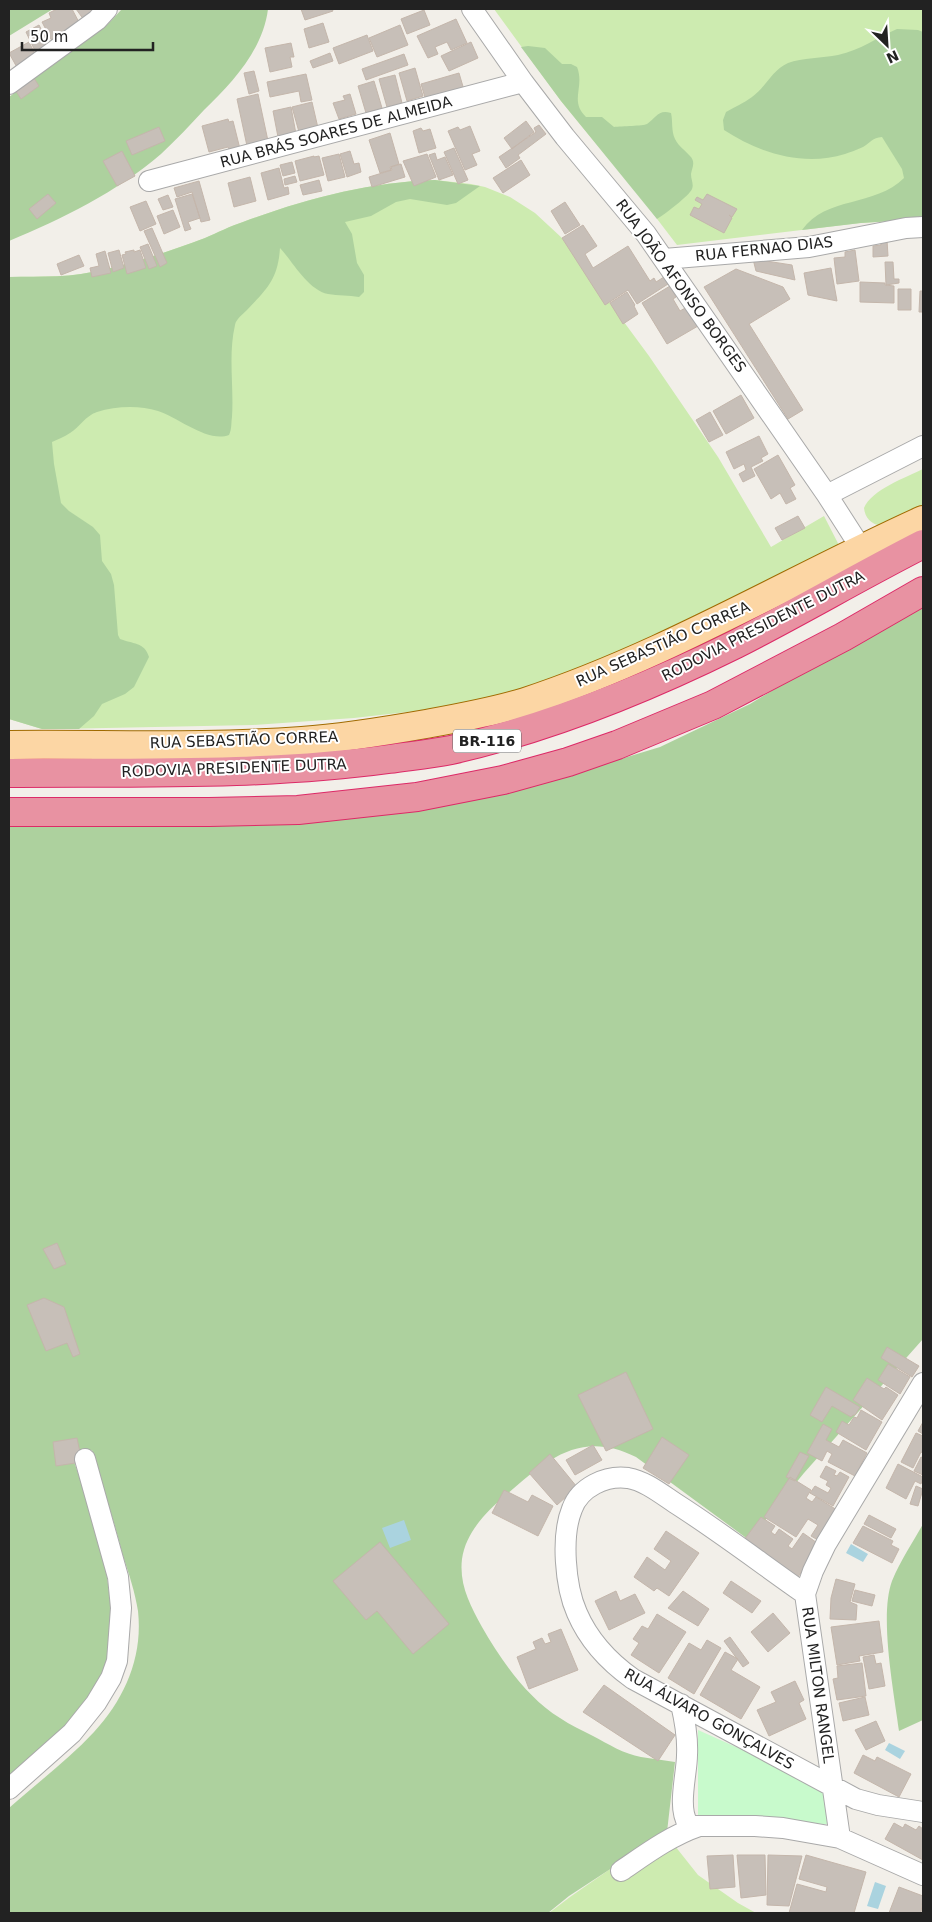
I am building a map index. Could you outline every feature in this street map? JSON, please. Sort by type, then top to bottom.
[{"type":"highway","name":"RODOVIA PRESIDENTE DUTRA","points":[[9,772],[223,771],[323,767],[450,750],[550,722],[601,704],[675,672],[736,644],[923,544]]},
{"type":"highway","name":"BR-116","points":[[9,812],[298,810],[417,798],[503,780],[576,760],[713,705],[844,637],[923,591]]},
{"type":"main road","name":"RUA SEBASTIÃO CORREA","points":[[9,745],[198,745],[302,741],[393,730],[464,717],[524,703],[629,663],[708,627],[862,548],[923,520]]},
{"type":"street","points":[[9,84],[97,20],[107,9]]},
{"type":"street","name":"RUA JOÃO AFONSO BORGES","points":[[472,9],[566,137],[646,234],[862,548]]},
{"type":"street","name":"RUA BRÁS SOARES DE ALMEIDA","points":[[149,181],[524,82]]},
{"type":"street","name":"RUA FERNAO DIAS","points":[[664,259],[809,247],[923,227]]},
{"type":"street","points":[[827,495],[923,446]]},
{"type":"street","name":"RUA MILTON RANGEL","points":[[840,1838],[805,1594],[813,1571],[826,1544],[923,1383]]},
{"type":"street","points":[[9,1789],[72,1733],[96,1703],[111,1678],[117,1661],[121,1608],[118,1577],[85,1459]]},
{"type":"street","name":"RUA ÁLVARO GONÇALVES","points":[[805,1594],[688,1511],[637,1480],[618,1477],[600,1482],[585,1491],[571,1510],[567,1542],[568,1577],[577,1613],[595,1645],[618,1668],[633,1679],[856,1799],[878,1805],[923,1812]]},
{"type":"street","points":[[681,1704],[687,1734],[683,1812],[688,1824],[699,1826],[783,1828],[840,1838],[923,1876]]},
{"type":"street","points":[[621,1871],[666,1840],[681,1832],[699,1826]]},
{"type":"green space","points":[[9,9],[53,9],[9,36]]},
{"type":"green space","points":[[122,9],[268,9],[260,38],[245,65],[225,89],[161,154],[126,181],[108,192],[49,223],[9,241],[9,97],[107,25]]},
{"type":"green space","points":[[494,9],[923,9],[923,219],[860,223],[677,245],[638,194],[561,101]]},
{"type":"green space","points":[[897,29],[923,32],[923,219],[861,223],[802,230],[812,219],[824,212],[837,206],[879,194],[904,178],[902,169],[882,137],[874,139],[863,147],[829,158],[813,159],[782,156],[752,145],[724,130],[723,120],[726,112],[752,97],[773,74],[788,63],[846,53]]},
{"type":"green space","points":[[521,47],[545,48],[562,64],[571,64],[577,67],[579,74],[579,105],[586,117],[602,117],[614,127],[645,125],[660,113],[671,113],[675,139],[693,160],[691,174],[693,185],[690,192],[657,219],[561,101]]},
{"type":"green space","points":[[435,180],[485,187],[510,197],[535,213],[562,238],[649,356],[718,457],[771,547],[824,516],[843,553],[781,586],[537,686],[483,699],[416,711],[354,718],[253,725],[42,729],[9,719],[9,277],[72,275],[112,268],[175,249],[238,224],[314,199],[386,184]]},
{"type":"green space","points":[[435,180],[480,186],[456,203],[447,205],[410,199],[396,202],[371,216],[345,222],[352,234],[357,263],[364,275],[364,292],[359,297],[332,295],[314,287],[301,275],[280,248],[277,268],[270,283],[238,319],[235,325],[232,348],[232,417],[229,435],[221,437],[212,436],[158,411],[128,407],[112,408],[97,412],[70,433],[52,442],[61,503],[69,511],[93,527],[100,535],[102,561],[111,574],[114,585],[118,635],[120,639],[141,646],[149,657],[134,687],[125,694],[102,704],[94,716],[79,729],[42,729],[9,719],[9,277],[72,275],[112,268],[175,249],[238,224],[314,199],[386,184]]},
{"type":"green space","points":[[923,469],[923,510],[881,526],[869,520],[864,508],[874,495]]},
{"type":"green space","points":[[923,599],[923,1339],[804,1473],[749,1540],[636,1457],[616,1449],[598,1446],[581,1447],[565,1452],[535,1470],[491,1508],[472,1531],[464,1549],[462,1578],[470,1603],[489,1640],[526,1689],[548,1710],[568,1723],[622,1751],[635,1756],[675,1762],[667,1832],[569,1896],[548,1913],[9,1913],[9,1808],[74,1752],[105,1719],[115,1705],[130,1676],[138,1645],[139,1628],[134,1590],[92,1450],[72,1456],[96,1524],[106,1568],[112,1617],[108,1668],[73,1721],[9,1781],[9,826],[218,825],[545,782],[660,747],[750,704]]},
{"type":"green space","points":[[923,1524],[923,1720],[899,1731],[887,1634],[888,1596],[895,1574]]},
{"type":"green space","points":[[698,1730],[826,1787],[827,1824],[698,1821]]},
{"type":"green space","points":[[675,1846],[698,1875],[756,1913],[549,1913],[616,1865]]},
{"type":"water","points":[[404,1520],[411,1540],[390,1548],[382,1528]]},
{"type":"water","points":[[851,1544],[868,1554],[863,1562],[846,1553]]},
{"type":"water","points":[[889,1743],[905,1751],[900,1759],[885,1750]]},
{"type":"water","points":[[875,1882],[886,1886],[878,1909],[867,1906]]},
{"type":"building","points":[[57,9],[72,9],[82,28],[53,43],[42,22],[51,18],[49,13]]},
{"type":"building","points":[[76,9],[101,9],[84,20]]},
{"type":"building","points":[[301,9],[332,9],[333,11],[305,20]]},
{"type":"building","points":[[424,10],[430,25],[407,34],[401,19]]},
{"type":"building","points":[[456,19],[467,43],[451,50],[447,42],[435,47],[438,54],[428,58],[417,36]]},
{"type":"building","points":[[323,23],[329,42],[309,48],[304,29]]},
{"type":"building","points":[[39,25],[50,46],[36,53],[26,32]]},
{"type":"building","points":[[400,25],[408,45],[377,57],[369,38]]},
{"type":"building","points":[[367,35],[373,51],[339,64],[333,48]]},
{"type":"building","points":[[29,42],[38,60],[19,71],[9,53]]},
{"type":"building","points":[[471,42],[478,58],[449,71],[441,56]]},
{"type":"building","points":[[291,43],[294,57],[290,57],[292,67],[270,72],[265,48]]},
{"type":"building","points":[[330,53],[333,61],[313,68],[310,61]]},
{"type":"building","points":[[404,54],[408,65],[366,80],[362,69]]},
{"type":"building","points":[[415,68],[423,96],[407,101],[399,73]]},
{"type":"building","points":[[254,71],[259,91],[249,94],[244,73]]},
{"type":"building","points":[[459,73],[464,90],[426,101],[421,84]]},
{"type":"building","points":[[306,74],[312,100],[301,102],[299,91],[270,97],[267,82]]},
{"type":"building","points":[[32,75],[39,86],[21,99],[14,88]]},
{"type":"building","points":[[395,75],[402,103],[387,107],[379,79]]},
{"type":"building","points":[[374,81],[382,108],[366,113],[358,86]]},
{"type":"building","points":[[258,94],[268,141],[247,146],[237,99]]},
{"type":"building","points":[[350,94],[356,114],[339,119],[333,103],[345,100],[343,96]]},
{"type":"building","points":[[312,102],[318,128],[299,132],[292,107]]},
{"type":"building","points":[[291,107],[296,134],[278,137],[273,111]]},
{"type":"building","points":[[228,119],[229,122],[233,121],[240,149],[230,151],[228,147],[209,152],[202,126]]},
{"type":"building","points":[[526,121],[534,132],[512,149],[504,138]]},
{"type":"building","points":[[539,125],[546,134],[518,155],[520,158],[506,168],[499,157],[536,132],[534,128]]},
{"type":"building","points":[[470,126],[480,151],[472,154],[477,165],[465,170],[448,131],[458,127],[460,130]]},
{"type":"building","points":[[159,127],[165,141],[132,155],[126,141]]},
{"type":"building","points":[[421,128],[423,131],[430,129],[436,148],[419,153],[413,131]]},
{"type":"building","points":[[390,133],[399,164],[390,167],[391,170],[380,173],[369,140]]},
{"type":"building","points":[[454,148],[468,180],[458,184],[444,152]]},
{"type":"building","points":[[122,151],[135,176],[117,186],[103,161]]},
{"type":"building","points":[[350,151],[354,164],[359,163],[361,172],[347,177],[340,154]]},
{"type":"building","points":[[435,153],[437,160],[445,157],[453,175],[439,180],[429,155]]},
{"type":"building","points":[[339,154],[345,177],[328,181],[322,158]]},
{"type":"building","points":[[427,154],[436,177],[414,186],[403,161]]},
{"type":"building","points":[[319,156],[324,175],[300,181],[295,161]]},
{"type":"building","points":[[521,160],[530,175],[503,193],[493,178]]},
{"type":"building","points":[[292,162],[295,173],[283,176],[280,165]]},
{"type":"building","points":[[401,164],[405,177],[372,187],[369,177],[392,170],[391,167]]},
{"type":"building","points":[[279,168],[284,188],[288,187],[289,194],[268,200],[261,173]]},
{"type":"building","points":[[295,176],[297,182],[285,185],[284,179]]},
{"type":"building","points":[[250,177],[256,201],[234,207],[228,183]]},
{"type":"building","points":[[319,180],[322,191],[303,195],[300,185]]},
{"type":"building","points":[[199,181],[210,220],[201,222],[192,192],[177,197],[174,188]]},
{"type":"building","points":[[48,194],[56,203],[37,219],[29,209]]},
{"type":"building","points":[[192,194],[200,218],[188,222],[191,229],[185,231],[175,199]]},
{"type":"building","points":[[707,194],[737,209],[732,217],[729,215],[732,218],[724,233],[690,215],[694,207],[699,209],[702,204],[695,200],[697,197],[703,200]]},
{"type":"building","points":[[168,195],[173,207],[163,210],[158,199]]},
{"type":"building","points":[[146,201],[156,224],[140,231],[130,207]]},
{"type":"building","points":[[565,202],[580,225],[565,234],[551,211]]},
{"type":"building","points":[[173,210],[180,227],[164,234],[157,216]]},
{"type":"building","points":[[583,225],[597,246],[585,254],[593,268],[628,246],[650,281],[654,278],[656,282],[664,277],[668,284],[637,304],[628,290],[605,305],[562,238]]},
{"type":"building","points":[[152,228],[167,263],[160,267],[144,231]]},
{"type":"building","points":[[880,240],[887,240],[888,256],[873,257],[873,246],[881,245]]},
{"type":"building","points":[[148,244],[157,266],[149,269],[140,247]]},
{"type":"building","points":[[119,250],[124,268],[113,272],[108,253]]},
{"type":"building","points":[[134,250],[134,252],[140,250],[146,268],[127,274],[122,255],[126,254],[125,252]]},
{"type":"building","points":[[855,250],[859,281],[837,284],[834,258],[845,257],[845,252]]},
{"type":"building","points":[[105,251],[111,273],[92,277],[90,268],[99,266],[96,254]]},
{"type":"building","points":[[79,255],[84,266],[61,275],[57,264]]},
{"type":"building","points":[[753,259],[792,265],[795,280],[756,271]]},
{"type":"building","points":[[885,262],[893,262],[894,279],[899,279],[899,283],[886,285]]},
{"type":"building","points":[[831,268],[837,301],[808,295],[804,273]]},
{"type":"building","points":[[736,269],[783,287],[790,299],[749,324],[803,410],[788,419],[704,287]]},
{"type":"building","points":[[860,282],[885,283],[885,285],[894,286],[894,303],[860,302]]},
{"type":"building","points":[[670,286],[676,297],[673,299],[680,311],[687,307],[698,326],[667,344],[642,303]]},
{"type":"building","points":[[898,289],[911,289],[911,310],[898,310]]},
{"type":"building","points":[[920,291],[923,291],[923,312],[919,312]]},
{"type":"building","points":[[627,292],[638,314],[623,324],[610,303]]},
{"type":"building","points":[[741,395],[754,418],[726,434],[713,411]]},
{"type":"building","points":[[710,412],[723,435],[709,442],[696,420]]},
{"type":"building","points":[[759,436],[768,454],[761,458],[763,461],[751,467],[755,476],[743,482],[739,474],[746,470],[744,464],[734,469],[726,452]]},
{"type":"building","points":[[778,455],[795,485],[790,488],[796,499],[786,504],[780,493],[771,499],[754,469]]},
{"type":"building","points":[[798,516],[805,528],[782,540],[775,528]]},
{"type":"building","points":[[57,1243],[66,1264],[54,1269],[43,1249]]},
{"type":"building","points":[[44,1298],[64,1307],[80,1354],[73,1357],[67,1343],[46,1351],[27,1305]]},
{"type":"building","points":[[887,1347],[919,1366],[912,1377],[881,1358]]},
{"type":"building","points":[[888,1364],[910,1377],[900,1394],[878,1380]]},
{"type":"building","points":[[626,1372],[653,1429],[606,1451],[578,1395]]},
{"type":"building","points":[[867,1378],[898,1395],[882,1420],[853,1400]]},
{"type":"building","points":[[826,1387],[860,1407],[855,1415],[851,1417],[832,1406],[822,1422],[810,1415]]},
{"type":"building","points":[[861,1410],[882,1422],[866,1450],[836,1432],[842,1421],[849,1425],[854,1417],[857,1418]]},
{"type":"building","points":[[923,1422],[923,1434],[918,1431]]},
{"type":"building","points":[[823,1424],[832,1429],[826,1440],[839,1447],[843,1440],[867,1453],[855,1476],[828,1462],[832,1454],[827,1451],[822,1461],[807,1453]]},
{"type":"building","points":[[916,1433],[923,1436],[923,1453],[921,1452],[913,1468],[901,1462]]},
{"type":"building","points":[[662,1437],[689,1455],[669,1484],[643,1468]]},
{"type":"building","points":[[77,1438],[82,1462],[56,1466],[53,1442]]},
{"type":"building","points":[[593,1445],[602,1460],[575,1475],[566,1460]]},
{"type":"building","points":[[800,1452],[809,1456],[795,1481],[786,1477]]},
{"type":"building","points":[[550,1454],[577,1487],[557,1505],[529,1473]]},
{"type":"building","points":[[921,1457],[923,1458],[923,1475],[914,1471]]},
{"type":"building","points":[[898,1464],[923,1477],[921,1484],[915,1481],[906,1499],[886,1488]]},
{"type":"building","points":[[826,1466],[836,1471],[834,1475],[837,1476],[840,1472],[849,1477],[833,1506],[810,1493],[815,1486],[828,1493],[831,1488],[826,1485],[828,1481],[820,1477]]},
{"type":"building","points":[[790,1477],[811,1490],[806,1498],[812,1502],[816,1497],[837,1510],[818,1540],[811,1536],[818,1525],[808,1519],[796,1537],[764,1517]]},
{"type":"building","points":[[916,1486],[923,1489],[918,1506],[910,1504]]},
{"type":"building","points":[[504,1490],[528,1502],[532,1495],[553,1506],[538,1536],[492,1513]]},
{"type":"building","points":[[869,1515],[896,1529],[891,1538],[864,1524]]},
{"type":"building","points":[[761,1517],[775,1526],[771,1532],[775,1535],[779,1529],[793,1539],[788,1546],[792,1549],[803,1533],[820,1545],[798,1577],[744,1540]]},
{"type":"building","points":[[863,1526],[893,1541],[891,1545],[899,1549],[892,1563],[853,1543]]},
{"type":"building","points":[[666,1531],[699,1553],[669,1596],[657,1588],[654,1591],[634,1577],[647,1557],[665,1570],[671,1561],[654,1549]]},
{"type":"building","points":[[380,1542],[449,1624],[413,1654],[377,1611],[366,1620],[333,1581]]},
{"type":"building","points":[[836,1579],[855,1584],[850,1602],[857,1605],[856,1620],[830,1619],[831,1598]]},
{"type":"building","points":[[731,1581],[761,1601],[752,1613],[723,1593]]},
{"type":"building","points":[[855,1590],[875,1595],[872,1606],[852,1601]]},
{"type":"building","points":[[616,1591],[620,1601],[635,1594],[645,1613],[609,1630],[595,1601]]},
{"type":"building","points":[[683,1591],[709,1609],[698,1626],[668,1608]]},
{"type":"building","points":[[773,1613],[790,1633],[768,1652],[751,1632]]},
{"type":"building","points":[[657,1614],[686,1632],[659,1673],[631,1655],[639,1643],[633,1639],[642,1626],[648,1629]]},
{"type":"building","points":[[879,1621],[883,1652],[859,1656],[860,1661],[837,1665],[831,1627]]},
{"type":"building","points":[[561,1629],[578,1670],[529,1689],[517,1657],[536,1649],[533,1642],[542,1638],[545,1644],[551,1642],[548,1634]]},
{"type":"building","points":[[730,1637],[749,1663],[743,1667],[724,1641]]},
{"type":"building","points":[[707,1640],[721,1648],[694,1694],[668,1678],[689,1643],[701,1650]]},
{"type":"building","points":[[725,1652],[738,1659],[731,1670],[760,1687],[741,1719],[700,1695]]},
{"type":"building","points":[[874,1655],[876,1664],[881,1663],[885,1686],[869,1689],[863,1657]]},
{"type":"building","points":[[862,1663],[866,1696],[837,1700],[833,1679],[838,1678],[837,1666]]},
{"type":"building","points":[[795,1681],[804,1700],[799,1703],[806,1719],[769,1736],[757,1710],[776,1702],[771,1692]]},
{"type":"building","points":[[604,1685],[675,1735],[658,1761],[583,1712]]},
{"type":"building","points":[[865,1697],[869,1715],[843,1721],[839,1703]]},
{"type":"building","points":[[876,1721],[885,1741],[866,1750],[855,1730]]},
{"type":"building","points":[[863,1755],[875,1761],[877,1757],[911,1774],[899,1797],[854,1773]]},
{"type":"building","points":[[894,1823],[903,1828],[905,1824],[916,1830],[919,1826],[923,1829],[923,1860],[885,1839]]},
{"type":"building","points":[[733,1855],[735,1887],[710,1889],[707,1856]]},
{"type":"building","points":[[737,1855],[765,1855],[766,1895],[741,1898]]},
{"type":"building","points":[[768,1855],[802,1856],[789,1906],[767,1905]]},
{"type":"building","points":[[806,1855],[866,1872],[854,1913],[789,1913],[797,1884],[826,1892],[827,1887],[799,1879]]},
{"type":"building","points":[[899,1887],[923,1896],[921,1913],[889,1913]]}]
